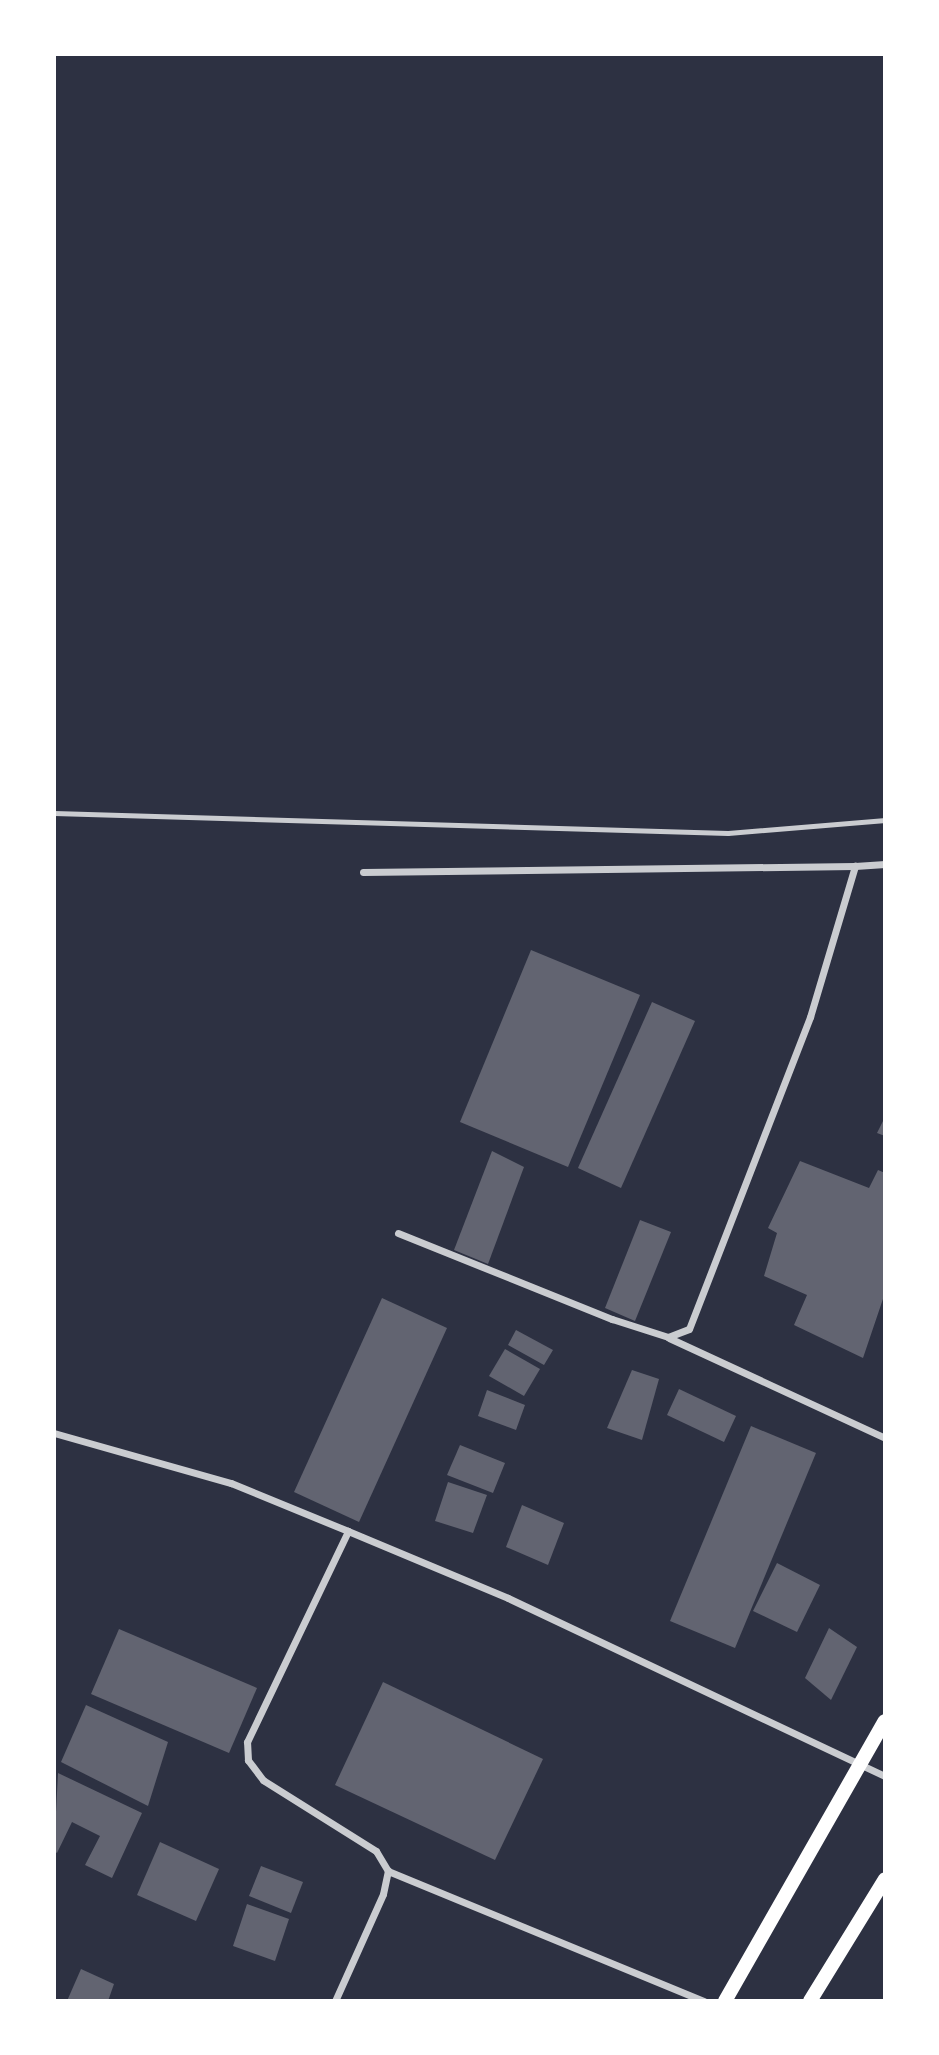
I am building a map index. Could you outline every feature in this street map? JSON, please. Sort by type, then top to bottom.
[{"type":"main road","points":[[724,2001],[885,1721]]},
{"type":"main road","points":[[810,2001],[885,1879]]},
{"type":"street","points":[[363,872],[885,864]]},
{"type":"street","points":[[668,1337],[689,1329],[695,1317],[810,1017],[855,866]]},
{"type":"street","points":[[398,1233],[668,1337],[885,1438]]},
{"type":"street","points":[[54,1433],[231,1483],[348,1531],[508,1598],[885,1776]]},
{"type":"street","points":[[348,1531],[254,1724],[248,1760],[263,1780],[376,1852],[388,1871],[704,2001]]},
{"type":"street","points":[[335,2001],[383,1894],[388,1871]]},
{"type":"lane","points":[[54,813],[728,833],[885,820]]},
{"type":"building","points":[[531,950],[640,995],[568,1167],[460,1122]]},
{"type":"building","points":[[652,1002],[695,1021],[621,1188],[578,1168]]},
{"type":"building","points":[[885,1117],[885,1136],[877,1133]]},
{"type":"building","points":[[492,1151],[524,1167],[488,1264],[454,1250]]},
{"type":"building","points":[[800,1161],[869,1188],[878,1170],[885,1173],[885,1293],[863,1358],[794,1325],[807,1295],[764,1276],[777,1233],[768,1228]]},
{"type":"building","points":[[640,1220],[671,1232],[635,1321],[605,1308]]},
{"type":"building","points":[[382,1298],[447,1328],[359,1522],[294,1492]]},
{"type":"building","points":[[516,1330],[553,1350],[544,1365],[508,1345]]},
{"type":"building","points":[[505,1349],[540,1369],[524,1396],[489,1376]]},
{"type":"building","points":[[632,1370],[659,1379],[642,1440],[607,1428]]},
{"type":"building","points":[[679,1389],[736,1416],[724,1442],[667,1415]]},
{"type":"building","points":[[487,1390],[525,1405],[516,1430],[478,1416]]},
{"type":"building","points":[[751,1426],[816,1453],[735,1648],[670,1621]]},
{"type":"building","points":[[460,1445],[505,1463],[493,1493],[447,1475]]},
{"type":"building","points":[[448,1482],[487,1495],[473,1533],[435,1521]]},
{"type":"building","points":[[522,1505],[564,1523],[548,1565],[506,1547]]},
{"type":"building","points":[[777,1563],[820,1585],[797,1632],[753,1611]]},
{"type":"building","points":[[829,1628],[857,1647],[831,1700],[805,1678]]},
{"type":"building","points":[[119,1629],[257,1688],[229,1753],[91,1694]]},
{"type":"building","points":[[383,1682],[543,1759],[495,1860],[335,1785]]},
{"type":"building","points":[[86,1705],[168,1742],[148,1806],[61,1762]]},
{"type":"building","points":[[58,1773],[142,1813],[112,1878],[85,1865],[100,1836],[72,1822],[57,1853],[54,1851]]},
{"type":"building","points":[[160,1842],[219,1869],[196,1921],[137,1895]]},
{"type":"building","points":[[261,1866],[303,1882],[291,1913],[249,1896]]},
{"type":"building","points":[[247,1904],[289,1919],[275,1961],[233,1946]]},
{"type":"building","points":[[81,1969],[114,1984],[108,2001],[67,2001]]}]
